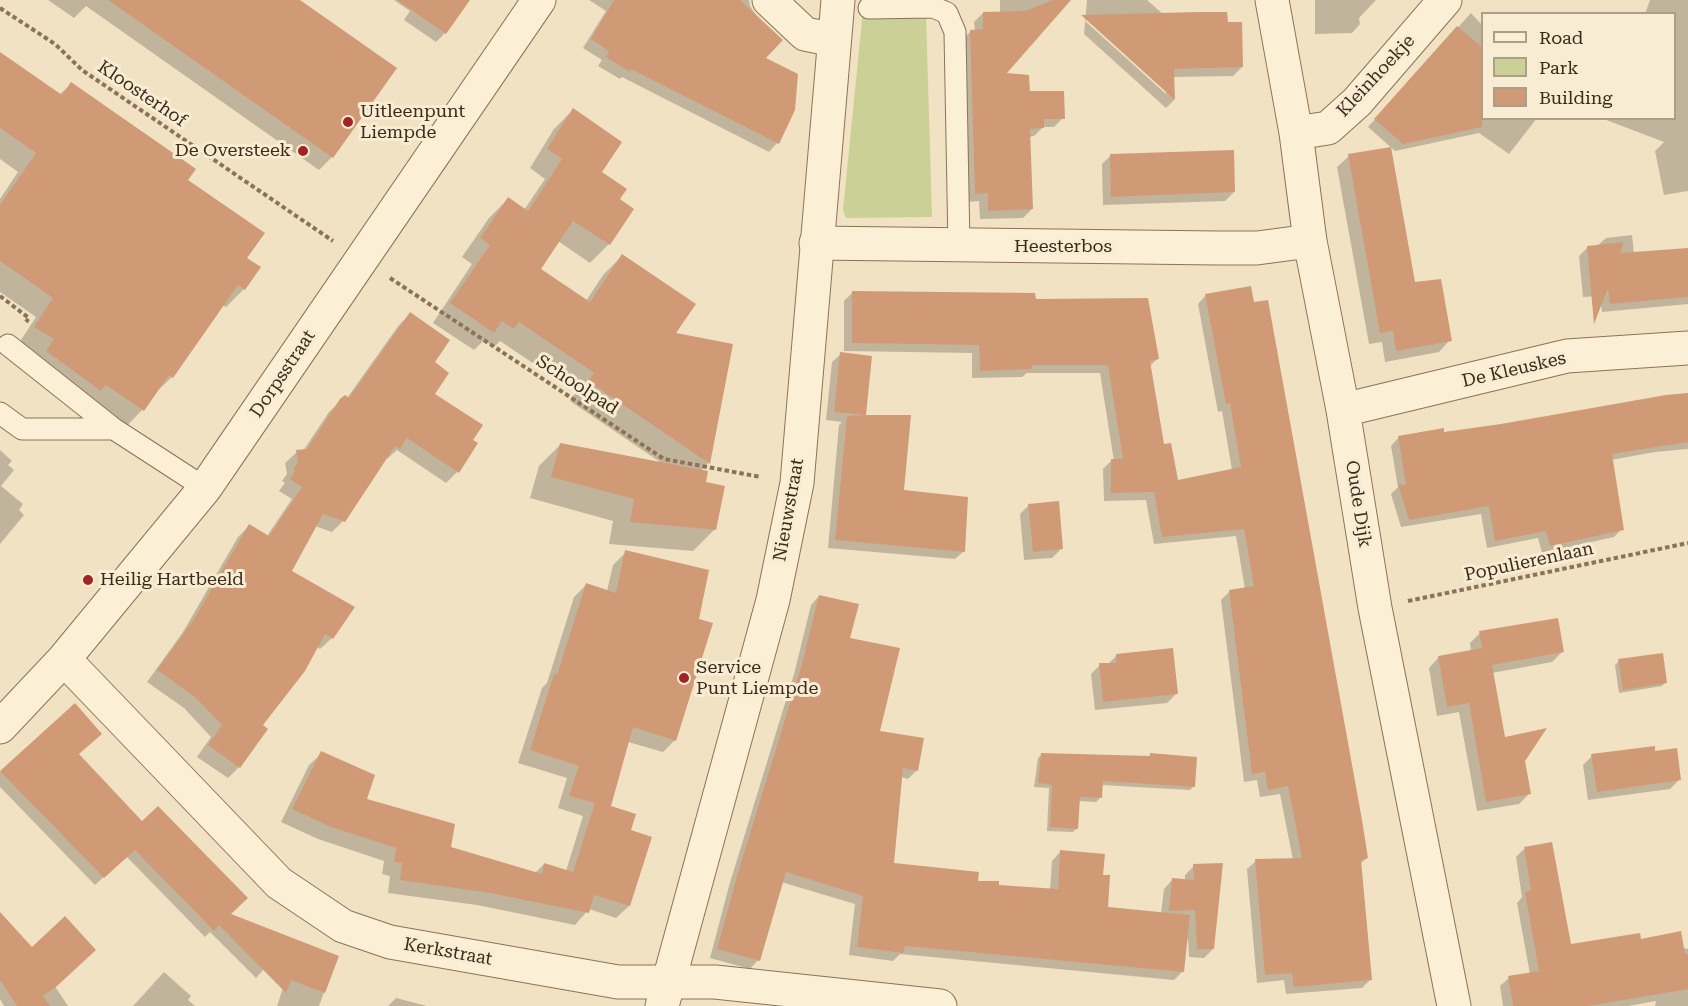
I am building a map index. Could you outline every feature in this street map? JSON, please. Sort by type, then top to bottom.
[{"type":"street","name":"Dorpsstraat","points":[[3,719],[64,659],[205,488],[539,0]]},
{"type":"street","points":[[769,0],[805,34],[834,40]]},
{"type":"street","name":"Oude Dijk","points":[[1272,0],[1296,133],[1310,241],[1343,410],[1375,608],[1454,1006]]},
{"type":"street","name":"Kleinhoekje","points":[[1296,133],[1328,128],[1358,102],[1445,0]]},
{"type":"street","name":"Nieuwstraat","points":[[666,994],[773,600],[797,483],[834,40],[854,4]]},
{"type":"street","name":"Heesterbos","points":[[816,243],[959,247],[1257,248],[1310,241]]},
{"type":"street","name":"De Kleuskes","points":[[1343,410],[1567,356],[1688,348]]},
{"type":"street","name":"Kerkstraat","points":[[64,659],[279,883],[343,926],[390,942],[618,982],[666,994],[715,982],[940,1006]]},
{"type":"lane","points":[[854,4],[933,7],[947,13],[955,32],[959,247]]},
{"type":"lane","points":[[8,345],[114,429],[205,488]]},
{"type":"lane","points":[[0,412],[22,429],[114,429]]},
{"type":"path","name":"Kloosterhof","points":[[0,8],[55,44],[82,70],[361,260]]},
{"type":"path","name":"Schoolpad","points":[[361,260],[664,459],[797,483]]},
{"type":"path","name":"Populierenlaan","points":[[1375,608],[1688,543]]},
{"type":"green space","points":[[863,10],[926,14],[932,217],[846,218],[843,210]]},
{"type":"building","points":[[108,0],[300,0],[397,68],[333,158]]},
{"type":"building","points":[[397,0],[470,0],[446,34]]},
{"type":"building","points":[[614,0],[740,0],[783,40],[766,58],[798,74],[795,110],[779,144],[631,69],[630,72],[606,57],[609,51],[591,39]]},
{"type":"building","points":[[1053,0],[1071,0],[1007,73],[1029,75],[1030,91],[1064,91],[1065,119],[1044,119],[1044,128],[1030,129],[1033,209],[988,211],[988,193],[975,194],[970,30],[983,29],[983,12],[1025,11]]},
{"type":"building","points":[[1227,12],[1228,22],[1242,22],[1243,67],[1174,69],[1175,100],[1081,15]]},
{"type":"building","points":[[1457,26],[1481,46],[1482,127],[1403,144],[1374,119]]},
{"type":"building","points":[[0,52],[62,95],[71,82],[196,169],[188,180],[265,233],[247,258],[261,267],[245,290],[238,285],[173,378],[169,375],[144,411],[106,385],[101,391],[46,351],[54,339],[34,327],[53,298],[0,261],[0,205],[36,153],[0,128]]},
{"type":"building","points":[[573,108],[622,142],[602,172],[627,189],[620,199],[634,209],[610,245],[573,221],[541,269],[590,302],[622,254],[696,304],[676,333],[733,344],[710,464],[588,381],[594,373],[519,322],[514,329],[502,321],[494,333],[450,303],[490,245],[480,238],[508,197],[528,211],[562,159],[547,149]]},
{"type":"building","points":[[1391,147],[1415,282],[1441,279],[1452,341],[1396,351],[1393,331],[1380,333],[1348,154]]},
{"type":"building","points":[[1234,150],[1235,192],[1111,197],[1110,154]]},
{"type":"building","points":[[1624,242],[1620,253],[1688,248],[1688,297],[1610,304],[1608,288],[1594,324],[1587,246]]},
{"type":"building","points":[[1251,286],[1254,302],[1268,300],[1362,820],[1368,858],[1361,860],[1372,980],[1294,987],[1292,973],[1265,975],[1255,859],[1302,858],[1288,786],[1268,790],[1265,772],[1252,774],[1229,590],[1254,586],[1244,529],[1162,537],[1154,492],[1111,493],[1111,459],[1123,459],[1108,365],[1032,365],[1032,369],[980,371],[979,345],[852,343],[852,291],[1035,293],[1036,299],[1148,298],[1159,359],[1150,361],[1164,444],[1171,443],[1178,480],[1241,467],[1230,403],[1226,404],[1205,294]]},
{"type":"building","points":[[410,312],[450,340],[435,362],[449,373],[435,394],[483,425],[473,440],[478,443],[459,473],[407,438],[400,449],[395,446],[345,522],[323,514],[292,571],[355,607],[333,639],[325,634],[305,671],[263,725],[268,729],[240,768],[208,745],[222,725],[195,697],[157,670],[194,619],[249,524],[269,536],[302,487],[290,479],[298,462],[296,450],[307,449],[340,399],[345,395],[349,398]]},
{"type":"building","points":[[840,352],[872,356],[866,415],[911,415],[904,490],[968,497],[965,552],[835,540],[847,416],[865,415],[834,412]]},
{"type":"building","points":[[1688,393],[1688,442],[1612,454],[1624,530],[1550,546],[1546,531],[1495,541],[1489,506],[1409,520],[1398,484],[1406,485],[1398,436],[1444,428],[1444,432],[1501,424]]},
{"type":"building","points":[[560,443],[708,471],[706,482],[725,486],[716,530],[630,522],[634,499],[551,477]]},
{"type":"building","points":[[1059,501],[1063,549],[1033,552],[1028,504]]},
{"type":"building","points":[[625,550],[709,570],[699,619],[713,623],[676,741],[633,727],[611,806],[636,814],[631,830],[652,837],[630,906],[594,895],[589,913],[490,893],[400,880],[402,863],[394,862],[396,848],[331,827],[292,809],[321,751],[375,775],[367,799],[455,824],[451,847],[542,874],[544,863],[573,872],[595,803],[569,796],[579,766],[530,750],[586,583],[616,593]]},
{"type":"building","points":[[819,595],[859,604],[850,638],[900,648],[880,731],[924,738],[918,771],[903,768],[894,863],[979,872],[978,881],[999,881],[999,885],[1058,889],[1060,850],[1105,854],[1103,875],[1110,875],[1108,907],[1190,915],[1184,972],[905,946],[903,953],[857,947],[863,896],[786,872],[760,961],[717,949],[802,664]]},
{"type":"building","points":[[1558,618],[1564,652],[1492,665],[1505,737],[1547,728],[1525,761],[1531,794],[1486,802],[1469,703],[1447,707],[1438,656],[1482,648],[1479,631]]},
{"type":"building","points":[[1173,648],[1178,694],[1103,702],[1099,663],[1116,663],[1116,654]]},
{"type":"building","points":[[1663,653],[1667,683],[1623,690],[1618,659]]},
{"type":"building","points":[[75,703],[102,734],[79,754],[142,821],[158,806],[248,898],[231,914],[339,956],[325,993],[291,980],[286,993],[219,925],[214,931],[135,850],[104,878],[0,771]]},
{"type":"building","points":[[1655,746],[1655,751],[1677,748],[1681,780],[1597,792],[1591,754]]},
{"type":"building","points":[[1041,753],[1150,756],[1150,753],[1197,757],[1195,787],[1103,781],[1102,798],[1080,797],[1078,829],[1050,827],[1052,785],[1038,783]]},
{"type":"building","points":[[1552,842],[1571,944],[1640,933],[1641,939],[1681,931],[1685,954],[1688,954],[1688,989],[1588,1006],[1513,1006],[1508,976],[1539,971],[1525,892],[1531,891],[1524,847]]},
{"type":"building","points":[[1223,863],[1214,949],[1197,949],[1195,910],[1169,911],[1172,878],[1194,880],[1193,864]]},
{"type":"building","points":[[0,912],[32,947],[65,916],[96,950],[43,996],[50,1006],[17,1006],[0,980]]},
{"type":"place","name":"Uitleenpunt Liempde","points":[[348,122]]},
{"type":"place","name":"De Oversteek","points":[[303,151]]},
{"type":"place","name":"Heilig Hartbeeld","points":[[88,580]]},
{"type":"place","name":"Service Punt Liempde","points":[[684,678]]}]
